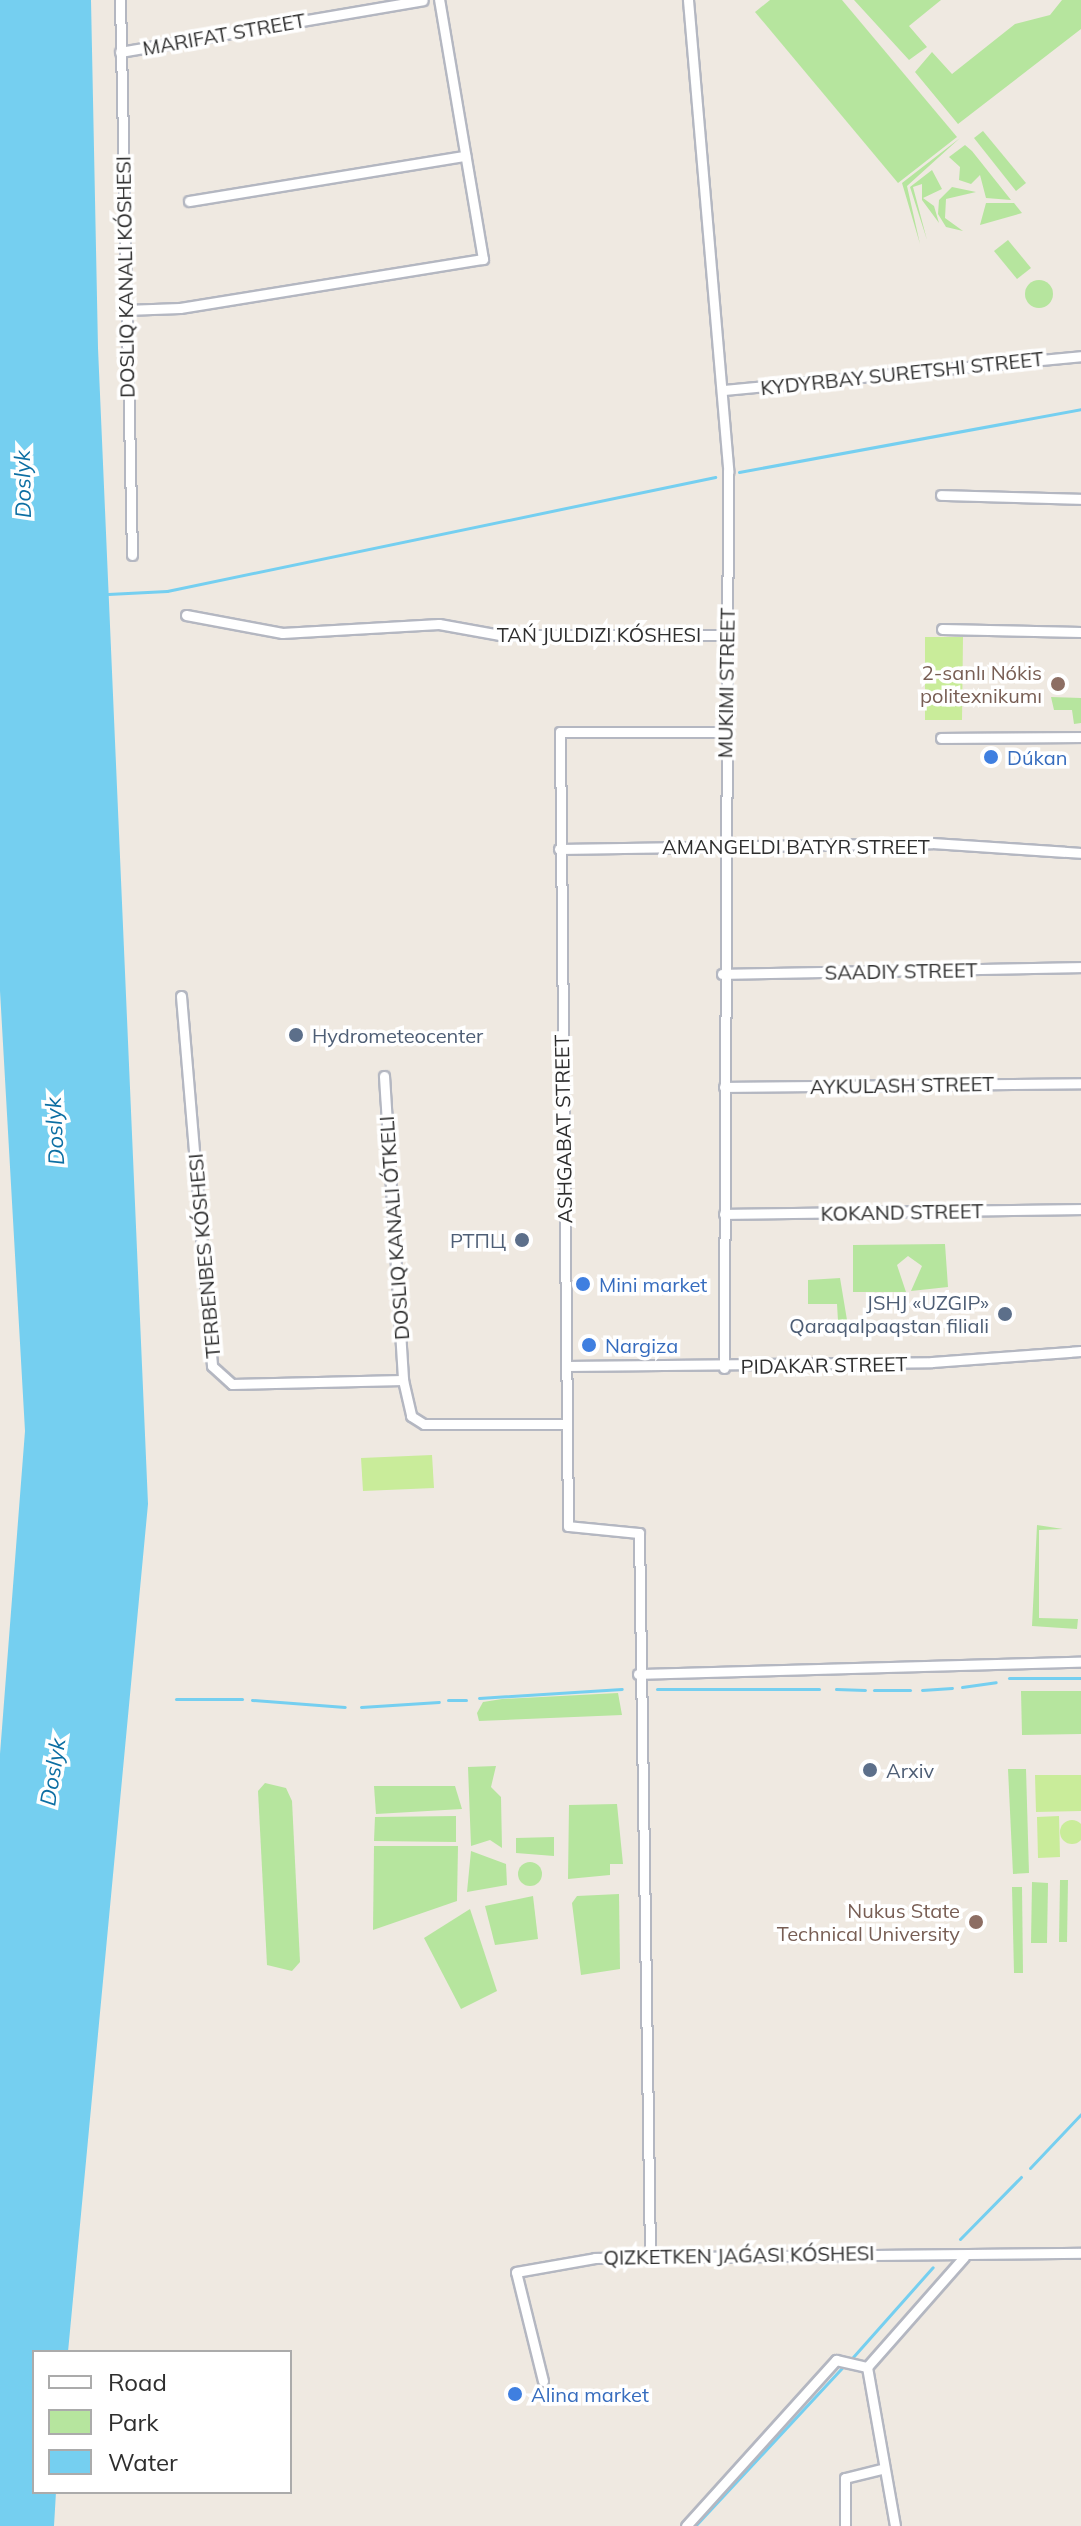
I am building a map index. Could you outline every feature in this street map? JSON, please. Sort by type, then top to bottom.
[{"type":"street","points":[[120,0],[132,555]]},
{"type":"street","name":"MARIFAT STREET","points":[[120,52],[423,0]]},
{"type":"street","points":[[125,310],[180,308],[483,259],[439,0]]},
{"type":"street","name":"MUKIMI STREET","points":[[688,0],[723,390],[728,635],[722,974],[724,1368]]},
{"type":"street","points":[[189,201],[465,156]]},
{"type":"street","name":"KYDYRBAY SURETSHI STREET","points":[[723,390],[1081,356]]},
{"type":"street","points":[[941,495],[1081,499]]},
{"type":"street","points":[[186,615],[282,633],[439,624],[500,635],[728,635]]},
{"type":"street","points":[[942,629],[1081,632]]},
{"type":"street","name":"ASHGABAT STREET","points":[[638,1674],[639,1533],[568,1526],[560,732],[725,732]]},
{"type":"street","points":[[941,738],[1081,737]]},
{"type":"street","name":"AMANGELDI BATYR STREET","points":[[559,849],[932,843],[1081,853]]},
{"type":"street","name":"SAADIY STREET","points":[[722,974],[1081,967]]},
{"type":"street","name":"TERBENBES KÓSHESI","points":[[181,996],[212,1366],[232,1384],[403,1380]]},
{"type":"street","points":[[384,1076],[403,1380],[411,1416],[424,1424],[565,1424]]},
{"type":"street","name":"AYKULASH STREET","points":[[724,1087],[1081,1083]]},
{"type":"street","name":"KOKAND STREET","points":[[724,1214],[1081,1209]]},
{"type":"street","name":"PIDAKAR STREET","points":[[566,1366],[724,1368],[1081,1351]]},
{"type":"street","points":[[650,2256],[638,1674],[1081,1662]]},
{"type":"street","points":[[543,2381],[516,2272],[650,2256],[895,2251],[964,2257],[1081,2253]]},
{"type":"street","points":[[895,2526],[882,2469],[867,2367],[964,2257]]},
{"type":"street","points":[[686,2526],[836,2360],[867,2367]]},
{"type":"street","points":[[845,2526],[845,2478],[882,2469]]},
{"type":"green space","points":[[770,0],[842,0],[957,137],[898,183],[755,12]]},
{"type":"green space","points":[[854,0],[941,0],[909,26],[927,47],[909,60]]},
{"type":"green space","points":[[1062,0],[1081,0],[1081,29],[958,124],[915,72],[932,52],[952,74],[1015,24],[1050,15]]},
{"type":"green space","points":[[983,131],[1026,183],[1016,191],[974,138]]},
{"type":"green space","points":[[960,138],[907,186],[920,244],[902,183]]},
{"type":"green space","points":[[965,145],[1011,200],[986,198],[980,175],[971,184],[959,180],[960,167],[949,157]]},
{"type":"green space","points":[[932,170],[942,189],[923,198],[934,206],[939,223],[922,200],[922,184],[913,187],[927,240],[910,187]]},
{"type":"green space","points":[[952,187],[976,192],[946,199],[945,218],[963,231],[946,227],[938,214],[939,200]]},
{"type":"green space","points":[[986,203],[1014,203],[1022,213],[980,225]]},
{"type":"green space","points":[[1008,240],[1031,268],[1017,279],[994,251]]},
{"type":"green space","points":[[1039,280],[1049,284],[1053,294],[1049,304],[1039,308],[1029,304],[1025,294],[1029,284]]},
{"type":"green space","points":[[925,637],[963,637],[962,720],[925,720]]},
{"type":"green space","points":[[1051,697],[1081,698],[1081,723],[1074,724],[1072,710],[1054,710]]},
{"type":"green space","points":[[945,1244],[948,1287],[911,1291],[922,1266],[908,1256],[897,1265],[906,1292],[853,1292],[853,1245]]},
{"type":"green space","points":[[840,1278],[847,1320],[838,1321],[837,1304],[808,1304],[808,1280]]},
{"type":"green space","points":[[432,1455],[434,1488],[363,1491],[361,1458]]},
{"type":"green space","points":[[1037,1525],[1063,1529],[1039,1530],[1039,1618],[1078,1619],[1077,1629],[1032,1626]]},
{"type":"green space","points":[[1021,1691],[1081,1691],[1081,1734],[1022,1735]]},
{"type":"green space","points":[[618,1693],[622,1715],[479,1721],[477,1713],[483,1702],[502,1699]]},
{"type":"green space","points":[[496,1766],[491,1787],[501,1797],[502,1848],[490,1840],[471,1846],[468,1767]]},
{"type":"green space","points":[[1008,1769],[1026,1769],[1029,1873],[1013,1874]]},
{"type":"green space","points":[[1035,1775],[1081,1775],[1081,1811],[1036,1812]]},
{"type":"green space","points":[[265,1783],[286,1788],[292,1801],[300,1962],[292,1971],[267,1965],[258,1791]]},
{"type":"green space","points":[[374,1786],[455,1786],[462,1809],[376,1814]]},
{"type":"green space","points":[[617,1804],[623,1864],[610,1864],[610,1875],[568,1879],[569,1805]]},
{"type":"green space","points":[[456,1816],[456,1842],[374,1841],[375,1817]]},
{"type":"green space","points":[[1059,1816],[1060,1857],[1038,1858],[1037,1817]]},
{"type":"green space","points":[[1072,1820],[1081,1823],[1081,1841],[1072,1844],[1063,1841],[1060,1832],[1063,1823]]},
{"type":"green space","points":[[554,1837],[554,1856],[516,1853],[516,1838]]},
{"type":"green space","points":[[374,1846],[458,1846],[457,1901],[373,1930]]},
{"type":"green space","points":[[471,1851],[506,1864],[507,1885],[467,1892]]},
{"type":"green space","points":[[530,1862],[538,1866],[542,1874],[538,1882],[530,1886],[522,1882],[518,1874],[522,1866]]},
{"type":"green space","points":[[1060,1880],[1068,1880],[1067,1942],[1059,1942]]},
{"type":"green space","points":[[1032,1882],[1048,1883],[1047,1943],[1031,1943]]},
{"type":"green space","points":[[1012,1887],[1022,1887],[1023,1973],[1014,1973]]},
{"type":"green space","points":[[619,1894],[620,1969],[581,1975],[572,1903],[577,1896]]},
{"type":"green space","points":[[533,1896],[538,1939],[495,1945],[485,1906]]},
{"type":"green space","points":[[470,1909],[497,1991],[461,2009],[424,1938]]},
{"type":"water","name":"Doslyk","points":[[0,0],[91,0],[98,348],[148,1504],[68,2350],[32,2350],[32,2494],[56,2494],[54,2526],[0,2526],[0,1754],[25,1431],[0,991]]},
{"type":"waterway","points":[[739,472],[1081,409]]},
{"type":"waterway","points":[[108,594],[167,591],[715,477]]},
{"type":"waterway","points":[[1009,1678],[1081,1678]]},
{"type":"waterway","points":[[962,1687],[996,1682]]},
{"type":"waterway","points":[[922,1690],[952,1688]]},
{"type":"waterway","points":[[479,1698],[622,1689]]},
{"type":"waterway","points":[[657,1689],[819,1689]]},
{"type":"waterway","points":[[836,1689],[865,1690]]},
{"type":"waterway","points":[[874,1690],[910,1690]]},
{"type":"waterway","points":[[176,1699],[242,1699]]},
{"type":"waterway","points":[[252,1700],[345,1707]]},
{"type":"waterway","points":[[448,1700],[466,1700]]},
{"type":"waterway","points":[[361,1707],[439,1702]]},
{"type":"waterway","points":[[1030,2168],[1081,2114]]},
{"type":"waterway","points":[[960,2239],[1021,2177]]},
{"type":"waterway","points":[[853,2357],[933,2267]]},
{"type":"waterway","points":[[695,2526],[842,2368]]},
{"type":"place","name":"2-sanlı Nókis politexnikumı","points":[[1058,684]]},
{"type":"place","name":"Dúkan","points":[[991,757]]},
{"type":"place","name":"Hydrometeocenter","points":[[296,1035]]},
{"type":"place","name":"РТПЦ","points":[[522,1240]]},
{"type":"place","name":"Mini market","points":[[583,1284]]},
{"type":"place","name":"JSHJ «UZGIP» Qaraqalpaqstan filiali","points":[[1005,1314]]},
{"type":"place","name":"Nargiza","points":[[589,1345]]},
{"type":"place","name":"Arxiv","points":[[870,1770]]},
{"type":"place","name":"Nukus State Technical University","points":[[976,1922]]},
{"type":"place","name":"Alina market","points":[[515,2394]]}]
